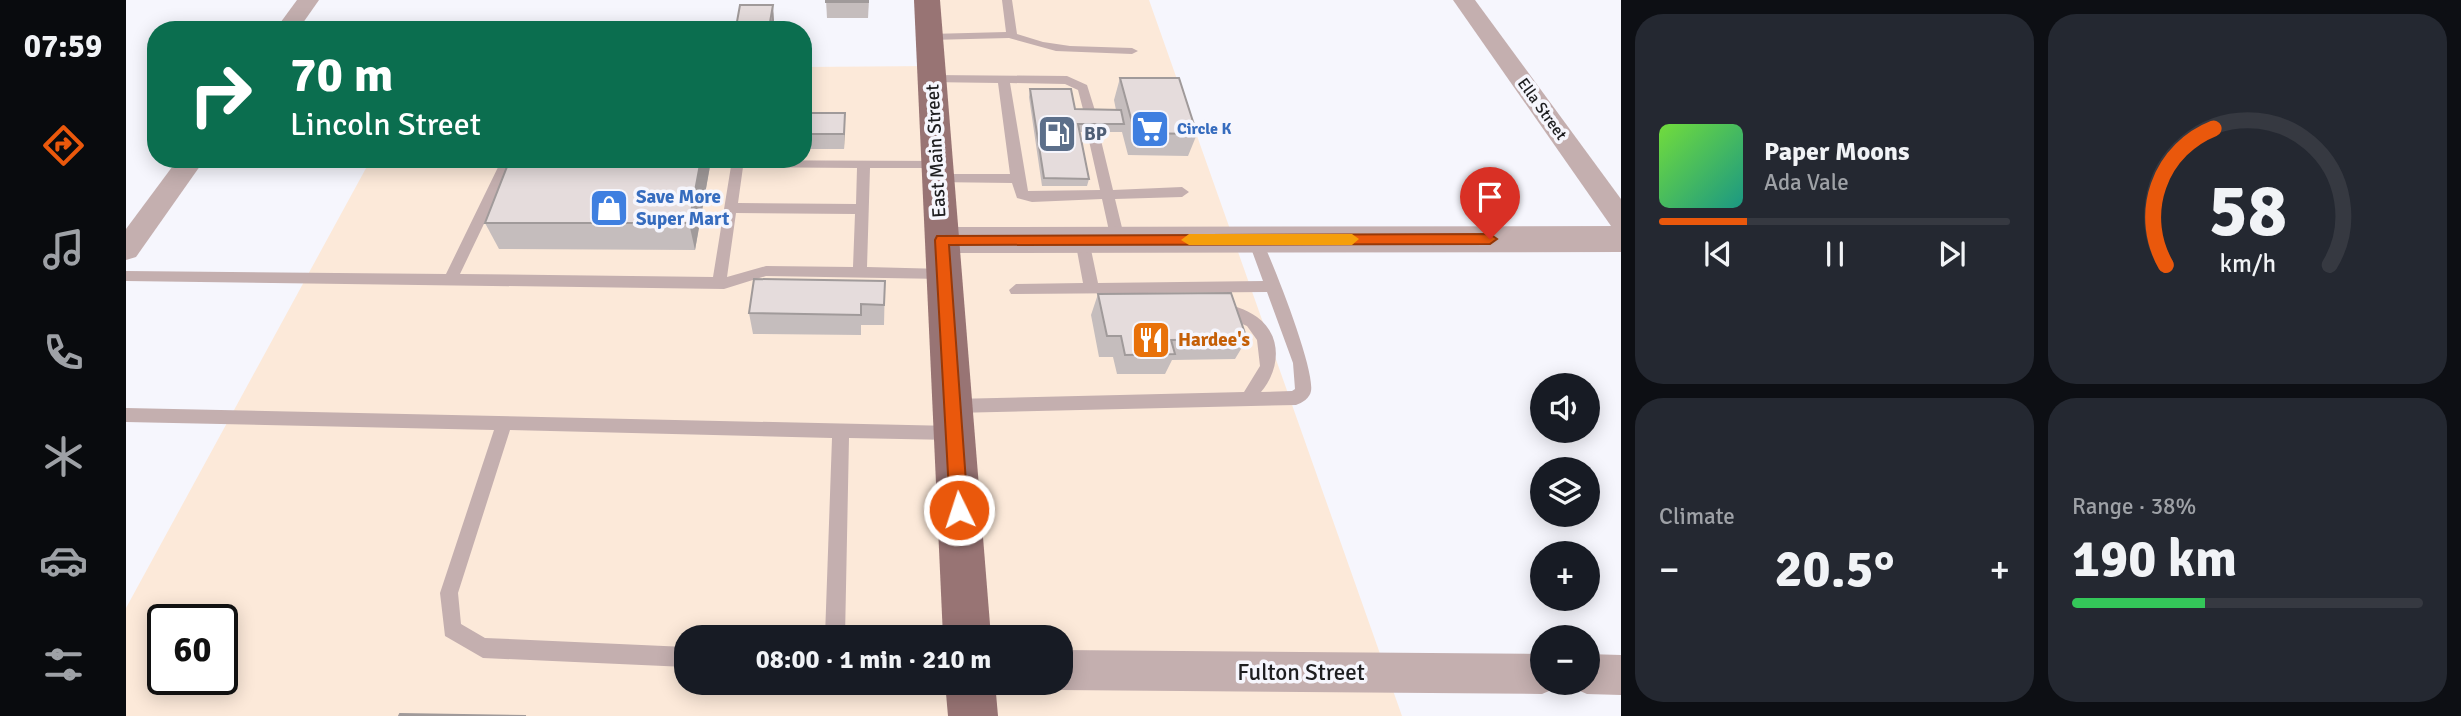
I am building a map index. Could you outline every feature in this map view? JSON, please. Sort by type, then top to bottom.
[{"type":"main road","name":"East Main Street","points":[[927,0],[966,625]]},
{"type":"main road","points":[[971,695],[973,716]]},
{"type":"street","points":[[293,21],[308,0]]},
{"type":"street","name":"Ella Street","points":[[1464,0],[1621,219]]},
{"type":"street","points":[[126,250],[185,168]]},
{"type":"street","points":[[943,257],[1082,240],[1621,239]]},
{"type":"street","name":"Fulton Street","points":[[1073,670],[1530,674]]},
{"type":"street","points":[[1600,674],[1621,674]]},
{"type":"lane","points":[[1007,0],[1012,32],[1010,35]]},
{"type":"lane","points":[[930,37],[1010,35],[1045,48],[1059,50],[1132,51]]},
{"type":"lane","points":[[932,79],[1067,80],[1083,88],[1091,117]]},
{"type":"lane","points":[[1004,80],[1017,178],[1022,195],[1032,197],[1182,192]]},
{"type":"lane","points":[[1093,132],[1118,240]]},
{"type":"lane","points":[[812,163],[864,164],[1017,178]]},
{"type":"lane","points":[[860,273],[864,164]]},
{"type":"lane","points":[[450,280],[502,168]]},
{"type":"lane","points":[[719,283],[735,168]]},
{"type":"lane","points":[[730,208],[862,209]]},
{"type":"lane","points":[[1082,240],[1093,289]]},
{"type":"lane","points":[[126,415],[841,431],[954,420],[1296,398],[1303,391],[1301,363],[1255,240]]},
{"type":"lane","points":[[126,276],[719,283],[766,271],[860,273],[943,257]]},
{"type":"lane","points":[[1016,290],[1272,286]]},
{"type":"lane","points":[[1112,288],[1118,297],[1135,304]]},
{"type":"lane","points":[[1201,304],[1228,310],[1255,324],[1265,341],[1269,366],[1265,376],[1251,391],[1250,399]]},
{"type":"lane","points":[[504,424],[449,593],[453,629],[483,648],[674,656]]},
{"type":"lane","points":[[835,625],[841,431]]},
{"type":"shaded area","points":[[927,0],[1149,0],[1402,716],[126,716],[126,608],[366,168],[812,168],[812,67],[931,66]]},
{"type":"building","points":[[868,0],[868,2],[826,2]]},
{"type":"building","points":[[740,5],[773,5],[770,21],[737,21]]},
{"type":"building","points":[[1120,78],[1179,78],[1197,134],[1135,133]]},
{"type":"building","points":[[1030,89],[1071,89],[1075,109],[1121,110],[1124,124],[1078,124],[1089,179],[1044,178]]},
{"type":"building","points":[[812,113],[845,113],[844,134],[812,134]]},
{"type":"building","name":"Save More Super Mart","points":[[506,168],[699,168],[689,223],[485,223]]},
{"type":"building","points":[[754,279],[885,281],[884,305],[861,304],[861,315],[749,313]]},
{"type":"building","points":[[1231,293],[1247,339],[1171,340],[1175,354],[1125,355],[1121,336],[1107,336],[1098,294]]},
{"type":"building","points":[[400,714],[526,716],[399,716]]},
{"type":"slow traffic","points":[[1189,240],[1352,239]]},
{"type":"place","name":"Circle K","points":[[1150,129]]},
{"type":"place","name":"BP","points":[[1057,134]]},
{"type":"place","name":"Save More Super Mart","points":[[609,208]]},
{"type":"place","name":"Hardee's","points":[[1151,340]]},
{"type":"route","points":[[959,510],[942,240],[1490,239]]}]
